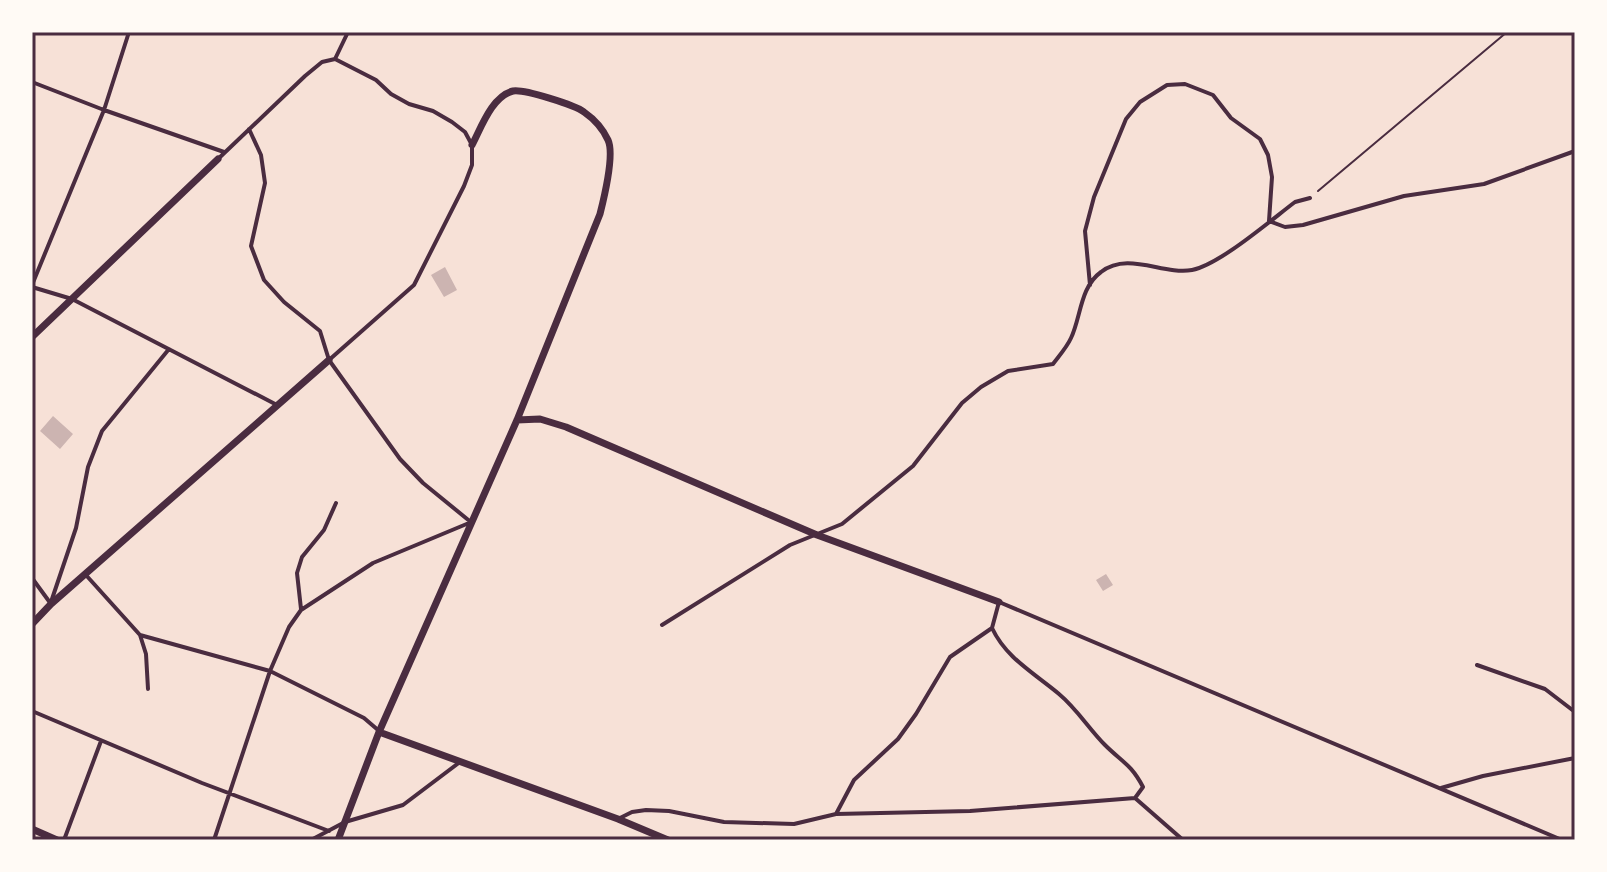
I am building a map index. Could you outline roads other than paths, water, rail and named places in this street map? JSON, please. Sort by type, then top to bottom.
[{"type":"street","points":[[338,840],[379,732],[517,420],[600,214],[606,191],[610,143],[599,125],[581,110],[513,91],[498,100],[472,145]]},
{"type":"street","points":[[32,337],[218,159]]},
{"type":"street","points":[[32,624],[329,360]]},
{"type":"street","points":[[517,420],[540,419],[566,427],[817,535],[999,602]]},
{"type":"street","points":[[379,732],[668,840]]},
{"type":"street","points":[[32,829],[57,840]]},
{"type":"lane","points":[[129,32],[104,110],[32,286],[72,299],[277,405]]},
{"type":"lane","points":[[335,59],[348,32]]},
{"type":"lane","points":[[218,159],[313,69],[322,62],[335,59],[376,80],[391,94],[409,104],[433,111],[465,132],[472,145],[472,165],[414,285],[329,360]]},
{"type":"lane","points":[[32,82],[224,153]]},
{"type":"lane","points":[[1090,288],[1085,231],[1099,184],[1126,119],[1140,102],[1167,85],[1185,84],[1213,95],[1231,118],[1260,139],[1268,155],[1272,177],[1269,221]]},
{"type":"lane","points":[[214,840],[270,671],[289,627],[301,610],[373,563],[472,523],[423,483],[400,459],[329,360],[320,331],[284,302],[264,280],[251,246],[265,183],[261,155],[249,129]]},
{"type":"lane","points":[[1269,221],[1285,227],[1303,225],[1404,196],[1484,184],[1575,151]]},
{"type":"lane","points":[[662,625],[790,545],[842,524],[904,474],[962,403],[981,387],[1008,371],[1053,364],[1071,338],[1080,303],[1100,272],[1119,263],[1167,270],[1193,270],[1215,260],[1295,202],[1310,198]]},
{"type":"lane","points":[[51,604],[76,528],[88,467],[102,431],[169,349]]},
{"type":"lane","points":[[301,610],[297,573],[302,557],[324,530],[336,503]]},
{"type":"lane","points":[[85,574],[140,635],[146,654],[148,689]]},
{"type":"lane","points":[[32,578],[51,604]]},
{"type":"lane","points":[[836,814],[854,780],[898,739],[950,657],[992,628],[999,602],[1562,840]]},
{"type":"lane","points":[[992,628],[1011,656],[1079,712],[1106,747],[1134,768],[1143,787],[1135,798]]},
{"type":"lane","points":[[140,635],[270,671],[364,718],[379,732]]},
{"type":"lane","points":[[1477,665],[1545,689],[1575,712]]},
{"type":"lane","points":[[32,711],[329,831]]},
{"type":"lane","points":[[64,840],[101,740]]},
{"type":"lane","points":[[1439,788],[1575,758]]},
{"type":"lane","points":[[311,840],[345,822],[403,805],[461,762]]},
{"type":"lane","points":[[618,819],[646,810],[669,811],[724,822],[794,824],[836,814],[970,811],[1135,798],[1183,840]]}]
